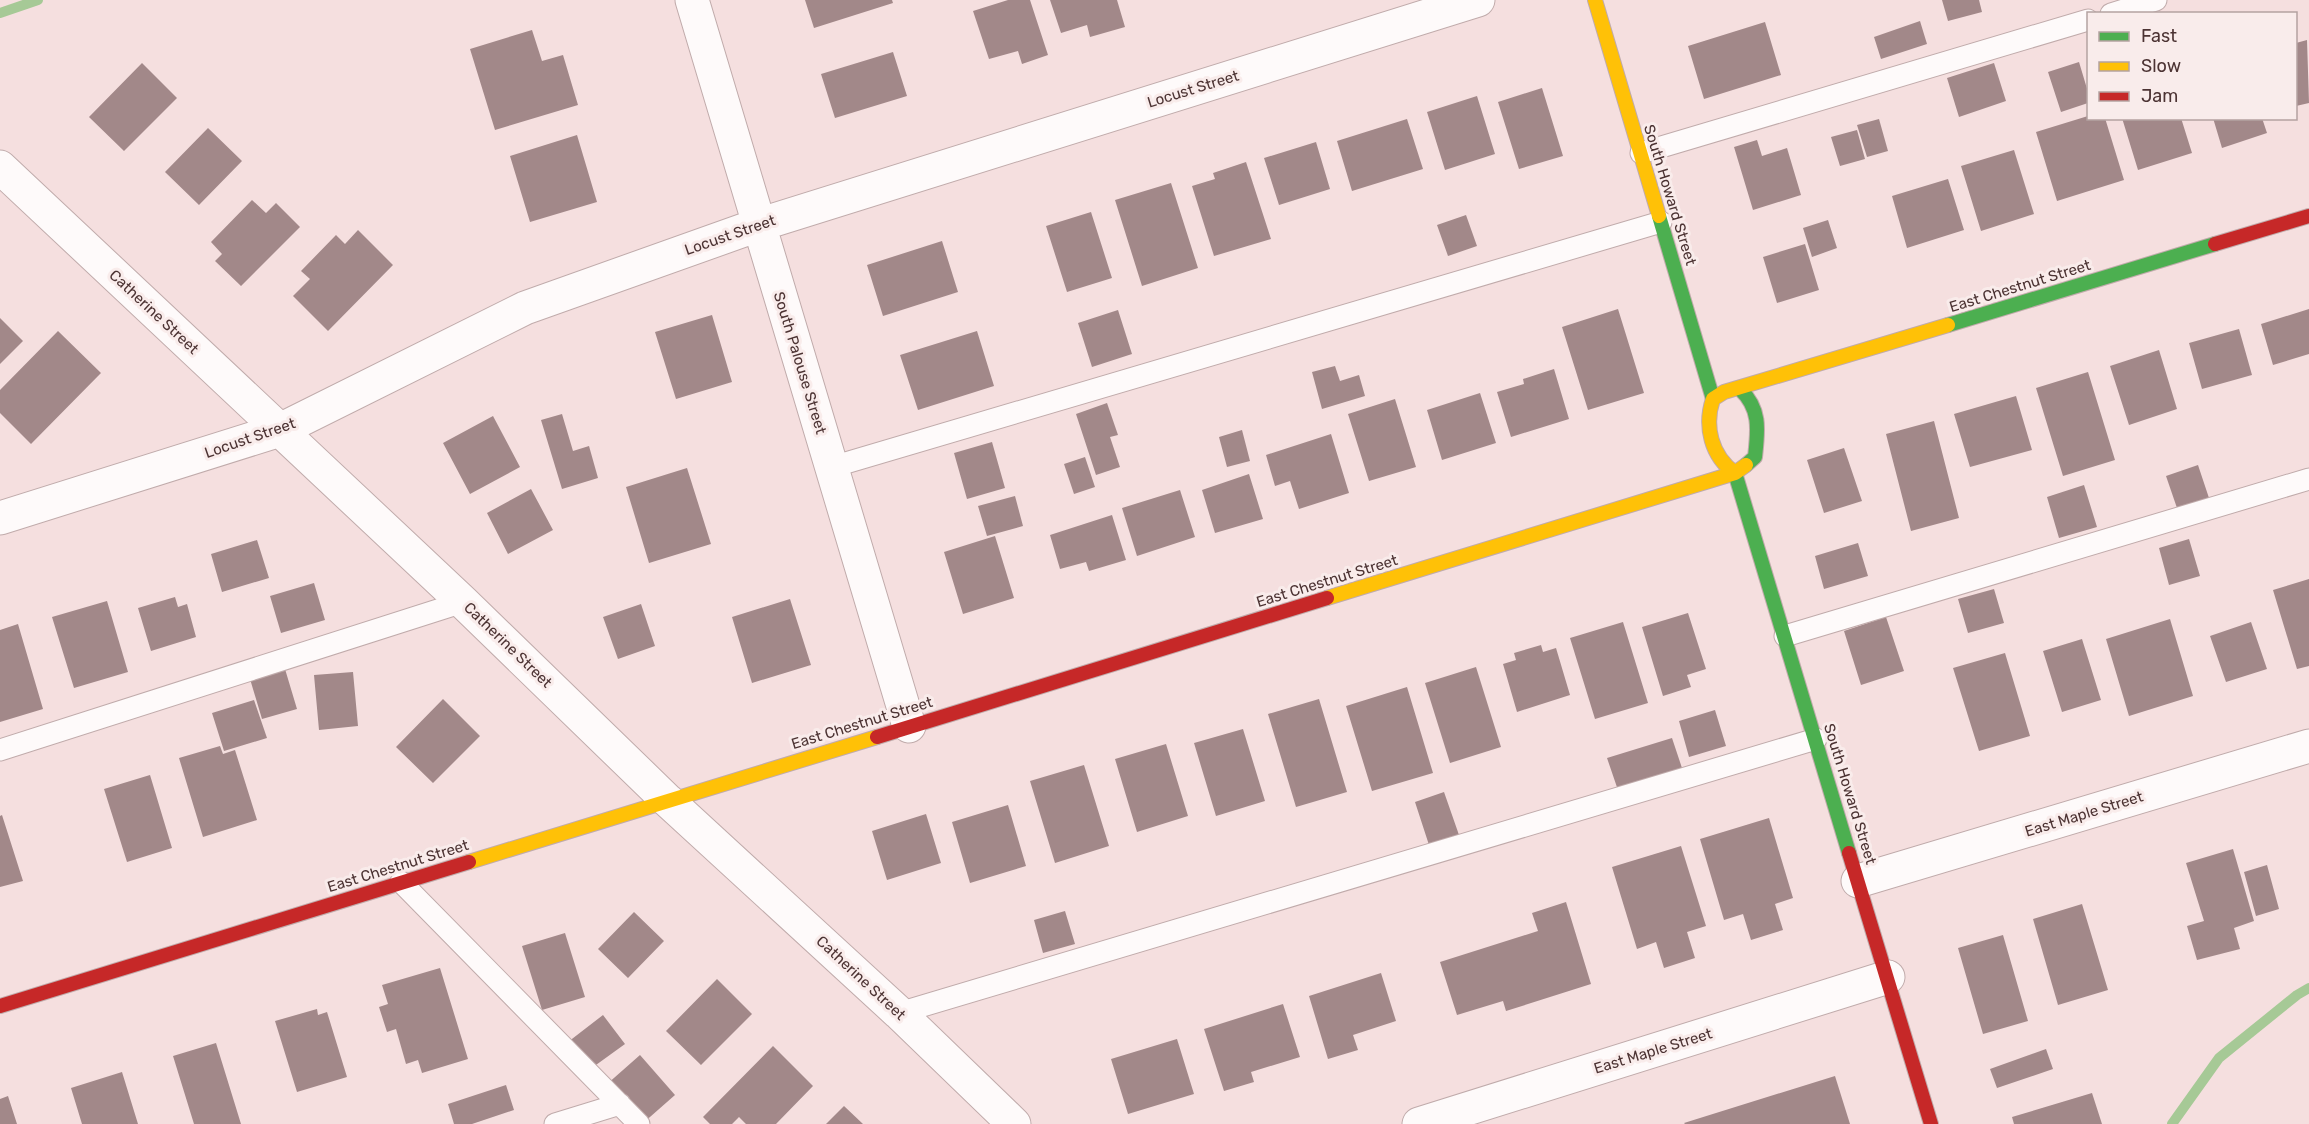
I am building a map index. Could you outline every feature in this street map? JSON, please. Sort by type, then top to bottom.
[{"type":"main road","name":"South Howard Street","points":[[1595,0],[1713,399]]},
{"type":"main road","name":"East Chestnut Street","points":[[1713,399],[1729,382],[2309,216]]},
{"type":"main road","points":[[1694,333],[1729,382],[1750,397],[1758,413],[1755,457],[1735,473],[1726,469],[1712,437],[1708,419],[1713,399]]},
{"type":"main road","name":"South Howard Street","points":[[1735,473],[1931,1124]]},
{"type":"main road","name":"East Chestnut Street","points":[[0,1006],[1735,473]]},
{"type":"street","name":"South Palouse Street","points":[[692,0],[909,726]]},
{"type":"street","name":"Locust Street","points":[[0,518],[280,430],[525,308],[758,225],[1478,0]]},
{"type":"street","name":"Catherine Street","points":[[0,167],[463,602],[667,800],[899,1013],[1014,1124]]},
{"type":"street","name":"East Maple Street","points":[[1858,881],[2309,746]]},
{"type":"street","name":"East Maple Street","points":[[1419,1124],[1887,977]]},
{"type":"lane","points":[[2118,12],[2157,0]]},
{"type":"lane","points":[[1641,153],[2087,20]]},
{"type":"lane","points":[[832,467],[1661,222]]},
{"type":"lane","points":[[1785,636],[2309,479]]},
{"type":"lane","points":[[0,750],[463,602]]},
{"type":"lane","points":[[899,1013],[1816,739]]},
{"type":"lane","points":[[401,882],[639,1124]]},
{"type":"lane","points":[[555,1124],[620,1104]]},
{"type":"building","points":[[805,0],[892,0],[893,3],[814,28]]},
{"type":"building","points":[[1008,0],[1030,0],[1048,55],[1022,64],[1018,51],[989,59],[973,11]]},
{"type":"building","points":[[1050,0],[1117,0],[1125,27],[1090,37],[1087,25],[1061,33]]},
{"type":"building","points":[[1942,0],[1979,0],[1982,12],[1948,21]]},
{"type":"building","points":[[1920,21],[1927,44],[1881,59],[1874,37]]},
{"type":"building","points":[[1765,22],[1781,75],[1704,99],[1688,46]]},
{"type":"building","points":[[532,30],[542,61],[563,55],[578,105],[495,130],[470,49]]},
{"type":"building","points":[[2307,40],[2309,103],[2297,106],[2297,43]]},
{"type":"building","points":[[893,52],[907,96],[835,118],[821,74]]},
{"type":"building","points":[[2079,62],[2087,89],[2087,103],[2061,112],[2048,72]]},
{"type":"building","points":[[142,63],[177,98],[124,151],[89,117]]},
{"type":"building","points":[[1994,63],[2006,101],[1959,117],[1947,78]]},
{"type":"building","points":[[1542,88],[1563,156],[1519,169],[1498,102]]},
{"type":"building","points":[[1477,96],[1495,154],[1445,170],[1427,112]]},
{"type":"building","points":[[2087,116],[2087,120],[2106,120],[2124,180],[2057,201],[2036,132]]},
{"type":"building","points":[[1407,119],[1423,169],[1352,191],[1337,141]]},
{"type":"building","points":[[1879,119],[1888,151],[1867,157],[1857,125]]},
{"type":"building","points":[[2123,120],[2182,120],[2192,153],[2138,170]]},
{"type":"building","points":[[2214,120],[2263,120],[2267,133],[2222,148]]},
{"type":"building","points":[[208,128],[242,161],[199,205],[165,172]]},
{"type":"building","points":[[1857,130],[1865,159],[1840,166],[1831,137]]},
{"type":"building","points":[[577,135],[597,202],[530,222],[510,156]]},
{"type":"building","points":[[1757,140],[1762,156],[1787,148],[1801,195],[1753,210],[1734,147]]},
{"type":"building","points":[[1316,142],[1330,189],[1279,205],[1264,158]]},
{"type":"building","points":[[2014,150],[2034,214],[1981,231],[1961,166]]},
{"type":"building","points":[[1246,162],[1271,239],[1214,256],[1192,186],[1215,179],[1213,173]]},
{"type":"building","points":[[1948,179],[1964,230],[1907,248],[1892,196]]},
{"type":"building","points":[[1171,183],[1198,268],[1142,286],[1115,200]]},
{"type":"building","points":[[252,200],[266,213],[276,203],[300,227],[241,286],[215,261],[222,254],[211,242]]},
{"type":"building","points":[[1091,212],[1112,278],[1067,292],[1046,226]]},
{"type":"building","points":[[1466,215],[1477,246],[1448,256],[1437,225]]},
{"type":"building","points":[[1828,220],[1837,248],[1812,257],[1803,228]]},
{"type":"building","points":[[358,230],[393,265],[328,331],[293,296],[310,279],[301,271],[336,235],[345,244]]},
{"type":"building","points":[[942,241],[958,292],[883,316],[867,265]]},
{"type":"building","points":[[1805,244],[1819,290],[1777,303],[1763,257]]},
{"type":"building","points":[[1618,309],[1644,393],[1588,410],[1562,327]]},
{"type":"building","points":[[2309,309],[2309,354],[2273,365],[2261,324]]},
{"type":"building","points":[[1118,310],[1132,354],[1092,367],[1078,323]]},
{"type":"building","points":[[712,315],[732,382],[676,399],[655,332]]},
{"type":"building","points":[[0,318],[23,341],[0,364]]},
{"type":"building","points":[[2239,329],[2252,375],[2202,389],[2189,343]]},
{"type":"building","points":[[58,331],[101,373],[31,444],[0,413],[0,390]]},
{"type":"building","points":[[977,331],[994,386],[918,410],[900,355]]},
{"type":"building","points":[[2159,350],[2177,409],[2129,425],[2110,366]]},
{"type":"building","points":[[1335,366],[1340,381],[1359,375],[1365,396],[1322,409],[1312,372]]},
{"type":"building","points":[[1554,369],[1569,419],[1511,437],[1497,392],[1524,384],[1523,379]]},
{"type":"building","points":[[2088,372],[2115,460],[2063,476],[2036,388]]},
{"type":"building","points":[[1480,393],[1496,443],[1442,460],[1427,410]]},
{"type":"building","points":[[2016,396],[2032,450],[1970,467],[1954,414]]},
{"type":"building","points":[[1395,399],[1416,467],[1369,481],[1348,414]]},
{"type":"building","points":[[1107,403],[1118,435],[1110,437],[1120,467],[1096,475],[1076,414]]},
{"type":"building","points":[[562,414],[573,451],[589,446],[598,478],[562,489],[541,420]]},
{"type":"building","points":[[493,416],[520,467],[470,494],[443,443]]},
{"type":"building","points":[[1934,421],[1959,518],[1911,531],[1886,434]]},
{"type":"building","points":[[1242,430],[1250,461],[1227,467],[1219,437]]},
{"type":"building","points":[[1331,434],[1349,493],[1299,509],[1290,481],[1275,486],[1266,455]]},
{"type":"building","points":[[992,442],[1005,488],[967,499],[954,453]]},
{"type":"building","points":[[1844,448],[1862,501],[1824,513],[1807,460]]},
{"type":"building","points":[[1085,457],[1095,487],[1074,494],[1064,464]]},
{"type":"building","points":[[2198,465],[2209,498],[2177,508],[2166,476]]},
{"type":"building","points":[[687,468],[711,544],[649,563],[626,487]]},
{"type":"building","points":[[1249,474],[1263,519],[1215,533],[1202,490]]},
{"type":"building","points":[[2084,485],[2097,527],[2059,538],[2047,497]]},
{"type":"building","points":[[531,489],[553,530],[508,554],[487,513]]},
{"type":"building","points":[[1180,490],[1195,537],[1137,556],[1122,508]]},
{"type":"building","points":[[1015,496],[1023,526],[987,536],[978,506]]},
{"type":"building","points":[[1112,515],[1126,560],[1089,571],[1086,562],[1060,569],[1050,535]]},
{"type":"building","points":[[995,536],[1014,598],[963,614],[944,552]]},
{"type":"building","points":[[2189,539],[2200,576],[2169,585],[2159,548]]},
{"type":"building","points":[[257,540],[269,578],[222,592],[211,554]]},
{"type":"building","points":[[1858,543],[1868,576],[1824,589],[1815,556]]},
{"type":"building","points":[[2309,579],[2309,666],[2297,669],[2273,590]]},
{"type":"building","points":[[314,583],[325,620],[281,633],[270,596]]},
{"type":"building","points":[[1994,589],[2004,623],[1968,633],[1958,599]]},
{"type":"building","points":[[175,597],[178,607],[187,604],[196,637],[151,651],[138,608]]},
{"type":"building","points":[[790,599],[811,665],[752,683],[732,617]]},
{"type":"building","points":[[107,601],[128,672],[74,688],[52,617]]},
{"type":"building","points":[[641,604],[655,646],[618,659],[603,617]]},
{"type":"building","points":[[1688,613],[1706,669],[1687,675],[1691,687],[1663,696],[1642,627]]},
{"type":"building","points":[[1886,617],[1904,671],[1861,685],[1844,631]]},
{"type":"building","points":[[2170,619],[2193,696],[2129,716],[2106,639]]},
{"type":"building","points":[[1623,622],[1648,703],[1595,719],[1570,638]]},
{"type":"building","points":[[2251,622],[2267,669],[2226,682],[2210,636]]},
{"type":"building","points":[[18,624],[43,709],[0,722],[0,630]]},
{"type":"building","points":[[2082,639],[2101,700],[2062,712],[2043,651]]},
{"type":"building","points":[[1541,645],[1543,652],[1556,648],[1570,695],[1517,712],[1503,664],[1516,660],[1514,653]]},
{"type":"building","points":[[2005,653],[2030,736],[1979,751],[1953,668]]},
{"type":"building","points":[[1476,667],[1501,747],[1450,763],[1425,683]]},
{"type":"building","points":[[285,669],[297,709],[262,719],[250,679]]},
{"type":"building","points":[[353,672],[358,726],[319,730],[314,675]]},
{"type":"building","points":[[1407,687],[1433,773],[1372,791],[1346,706]]},
{"type":"building","points":[[443,699],[480,736],[433,783],[396,747]]},
{"type":"building","points":[[1319,699],[1347,792],[1296,807],[1268,714]]},
{"type":"building","points":[[254,700],[267,738],[224,751],[212,713]]},
{"type":"building","points":[[1715,710],[1726,746],[1689,757],[1679,721]]},
{"type":"building","points":[[1243,729],[1265,801],[1216,816],[1194,743]]},
{"type":"building","points":[[1672,738],[1684,774],[1620,796],[1607,758]]},
{"type":"building","points":[[1166,744],[1188,816],[1137,832],[1115,759]]},
{"type":"building","points":[[220,746],[223,754],[235,750],[257,820],[203,837],[179,758]]},
{"type":"building","points":[[1084,765],[1109,846],[1055,863],[1030,781]]},
{"type":"building","points":[[150,775],[172,848],[127,862],[104,789]]},
{"type":"building","points":[[1444,792],[1459,835],[1429,845],[1415,802]]},
{"type":"building","points":[[1008,805],[1026,866],[970,883],[952,822]]},
{"type":"building","points":[[926,814],[941,863],[887,880],[872,831]]},
{"type":"building","points":[[2,815],[23,881],[0,887],[0,816]]},
{"type":"building","points":[[1769,818],[1793,898],[1775,904],[1783,930],[1751,940],[1743,914],[1724,920],[1700,839]]},
{"type":"building","points":[[1681,846],[1706,926],[1687,932],[1695,958],[1664,968],[1656,942],[1637,949],[1612,867]]},
{"type":"building","points":[[2233,849],[2254,921],[2234,928],[2240,949],[2197,960],[2187,926],[2204,921],[2186,863]]},
{"type":"building","points":[[2267,865],[2279,909],[2256,916],[2244,872]]},
{"type":"building","points":[[1566,902],[1591,984],[1506,1011],[1503,1001],[1457,1015],[1440,962],[1538,931],[1532,913]]},
{"type":"building","points":[[2082,904],[2108,990],[2058,1005],[2033,919]]},
{"type":"building","points":[[1065,911],[1075,944],[1043,953],[1034,920]]},
{"type":"building","points":[[634,912],[664,941],[628,978],[598,949]]},
{"type":"building","points":[[565,933],[585,997],[542,1010],[522,946]]},
{"type":"building","points":[[2003,935],[2028,1021],[1983,1034],[1958,948]]},
{"type":"building","points":[[440,968],[468,1059],[422,1073],[418,1060],[406,1064],[396,1029],[387,1032],[379,1007],[388,1004],[382,985]]},
{"type":"building","points":[[1381,973],[1396,1021],[1353,1035],[1358,1050],[1328,1059],[1309,996]]},
{"type":"building","points":[[717,979],[752,1014],[701,1065],[666,1031]]},
{"type":"building","points":[[1283,1004],[1300,1057],[1251,1072],[1254,1082],[1224,1091],[1204,1029]]},
{"type":"building","points":[[317,1009],[318,1015],[327,1012],[347,1077],[297,1092],[275,1021]]},
{"type":"building","points":[[603,1015],[625,1044],[589,1070],[568,1042]]},
{"type":"building","points":[[1177,1039],[1194,1094],[1128,1114],[1111,1059]]},
{"type":"building","points":[[216,1043],[241,1124],[194,1124],[173,1056]]},
{"type":"building","points":[[773,1046],[813,1086],[776,1124],[746,1124],[739,1117],[732,1124],[710,1124],[703,1117]]},
{"type":"building","points":[[2046,1049],[2053,1069],[1997,1088],[1990,1069]]},
{"type":"building","points":[[640,1055],[675,1095],[642,1124],[606,1085]]},
{"type":"building","points":[[122,1072],[138,1124],[82,1124],[71,1088]]},
{"type":"building","points":[[1835,1076],[1850,1124],[1684,1123]]},
{"type":"building","points":[[506,1085],[514,1110],[472,1124],[454,1124],[448,1104]]},
{"type":"building","points":[[2092,1093],[2102,1124],[2014,1124],[2012,1117]]},
{"type":"building","points":[[8,1096],[17,1124],[0,1124],[0,1099]]},
{"type":"building","points":[[844,1106],[863,1124],[826,1124]]},
{"type":"waterway","points":[[0,13],[38,0]]},
{"type":"waterway","points":[[2172,1124],[2219,1058],[2297,995],[2309,988]]},
{"type":"traffic: fast","points":[[1659,216],[1713,399]]},
{"type":"traffic: fast","points":[[1948,325],[2215,244]]},
{"type":"traffic: fast","points":[[1740,389],[1752,404],[1756,420],[1755,457],[1746,465]]},
{"type":"traffic: fast","points":[[1735,473],[1849,853]]},
{"type":"traffic: slow","points":[[1595,0],[1659,216]]},
{"type":"traffic: slow","points":[[1735,473],[1720,458],[1712,440],[1709,420],[1713,399],[1724,392],[1948,325]]},
{"type":"traffic: slow","points":[[1327,598],[1735,473],[1746,465]]},
{"type":"traffic: slow","points":[[469,862],[877,737]]},
{"type":"traffic: jam","points":[[2215,244],[2309,216]]},
{"type":"traffic: jam","points":[[877,737],[1327,598]]},
{"type":"traffic: jam","points":[[1849,853],[1931,1124]]},
{"type":"traffic: jam","points":[[0,1006],[469,862]]}]
